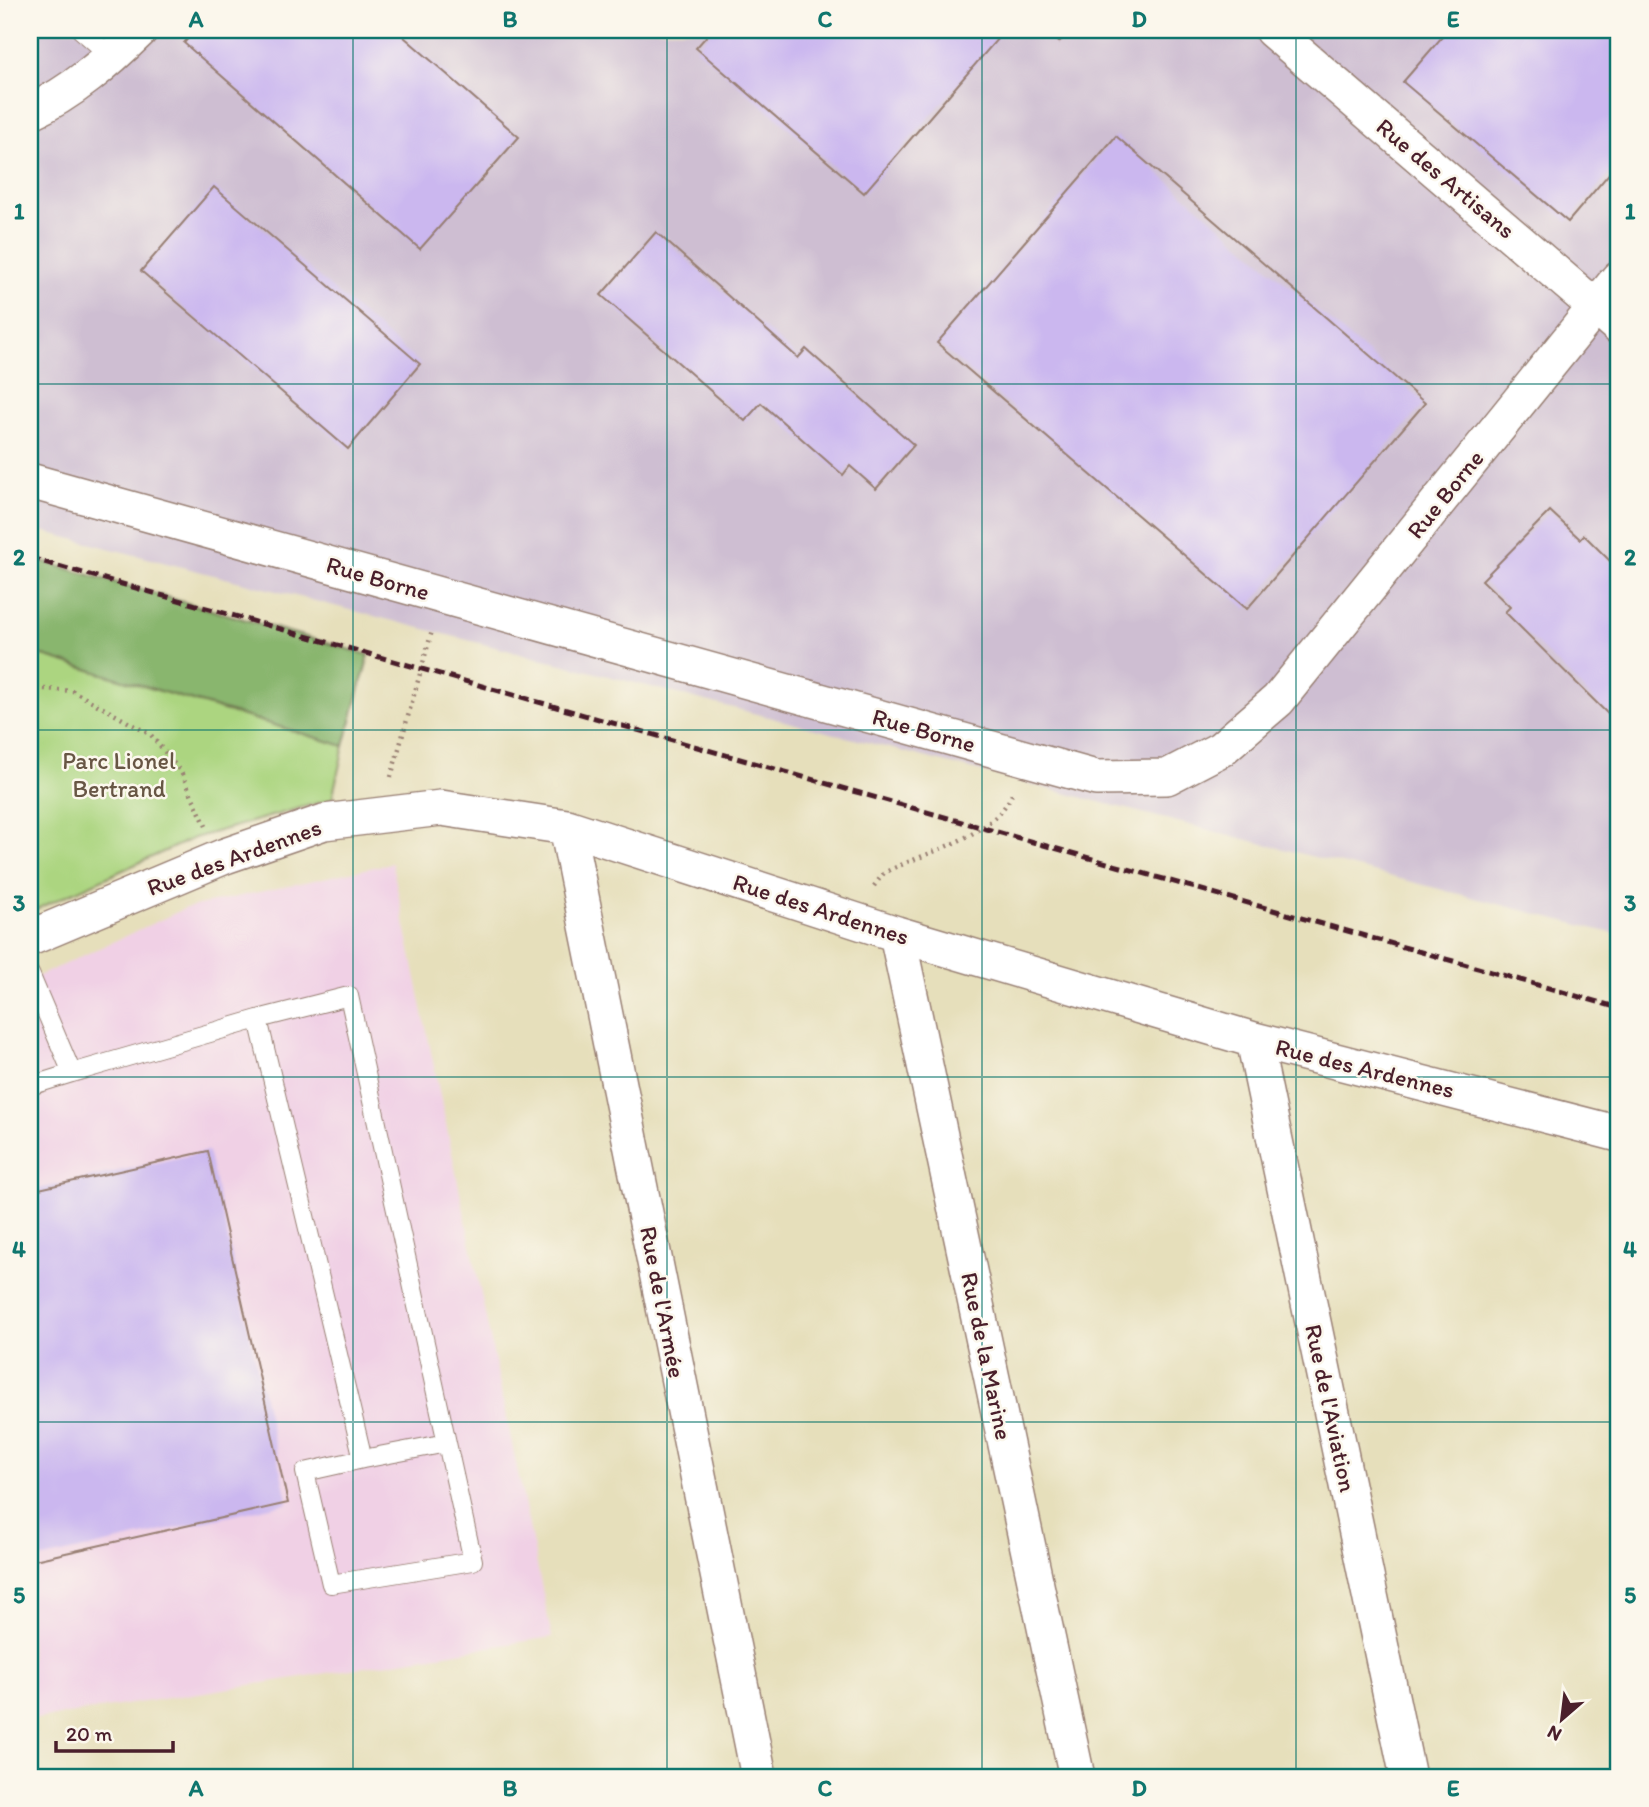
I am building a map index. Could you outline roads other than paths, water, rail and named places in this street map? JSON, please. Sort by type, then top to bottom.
[{"type":"street","points":[[30,112],[53,101],[112,57],[140,30]]},
{"type":"street","name":"Rue des Artisans","points":[[1272,30],[1608,317]]},
{"type":"street","name":"Rue Borne","points":[[30,481],[1096,778],[1167,777],[1221,749],[1278,700],[1608,317],[1619,278]]},
{"type":"street","name":"Rue des Ardennes","points":[[30,939],[225,856],[324,822],[441,808],[567,827],[897,934],[1254,1040],[1619,1134]]},
{"type":"street","name":"Rue de l'Armée","points":[[567,827],[759,1777]]},
{"type":"street","name":"Rue de la Marine","points":[[897,934],[1077,1777]]},
{"type":"street","name":"Rue de l'Aviation","points":[[1254,1040],[1408,1777]]},
{"type":"lane","points":[[80,30],[112,57]]},
{"type":"lane","points":[[30,974],[72,1073]]},
{"type":"lane","points":[[30,1086],[258,1019],[349,996],[473,1560],[331,1584],[306,1472],[363,1458],[447,1443]]},
{"type":"lane","points":[[258,1019],[363,1458]]},
{"type":"railway","points":[[30,558],[1619,1008]]},
{"type":"park label","name":"Parc Lionel Bertrand","points":[[119,774]]}]
